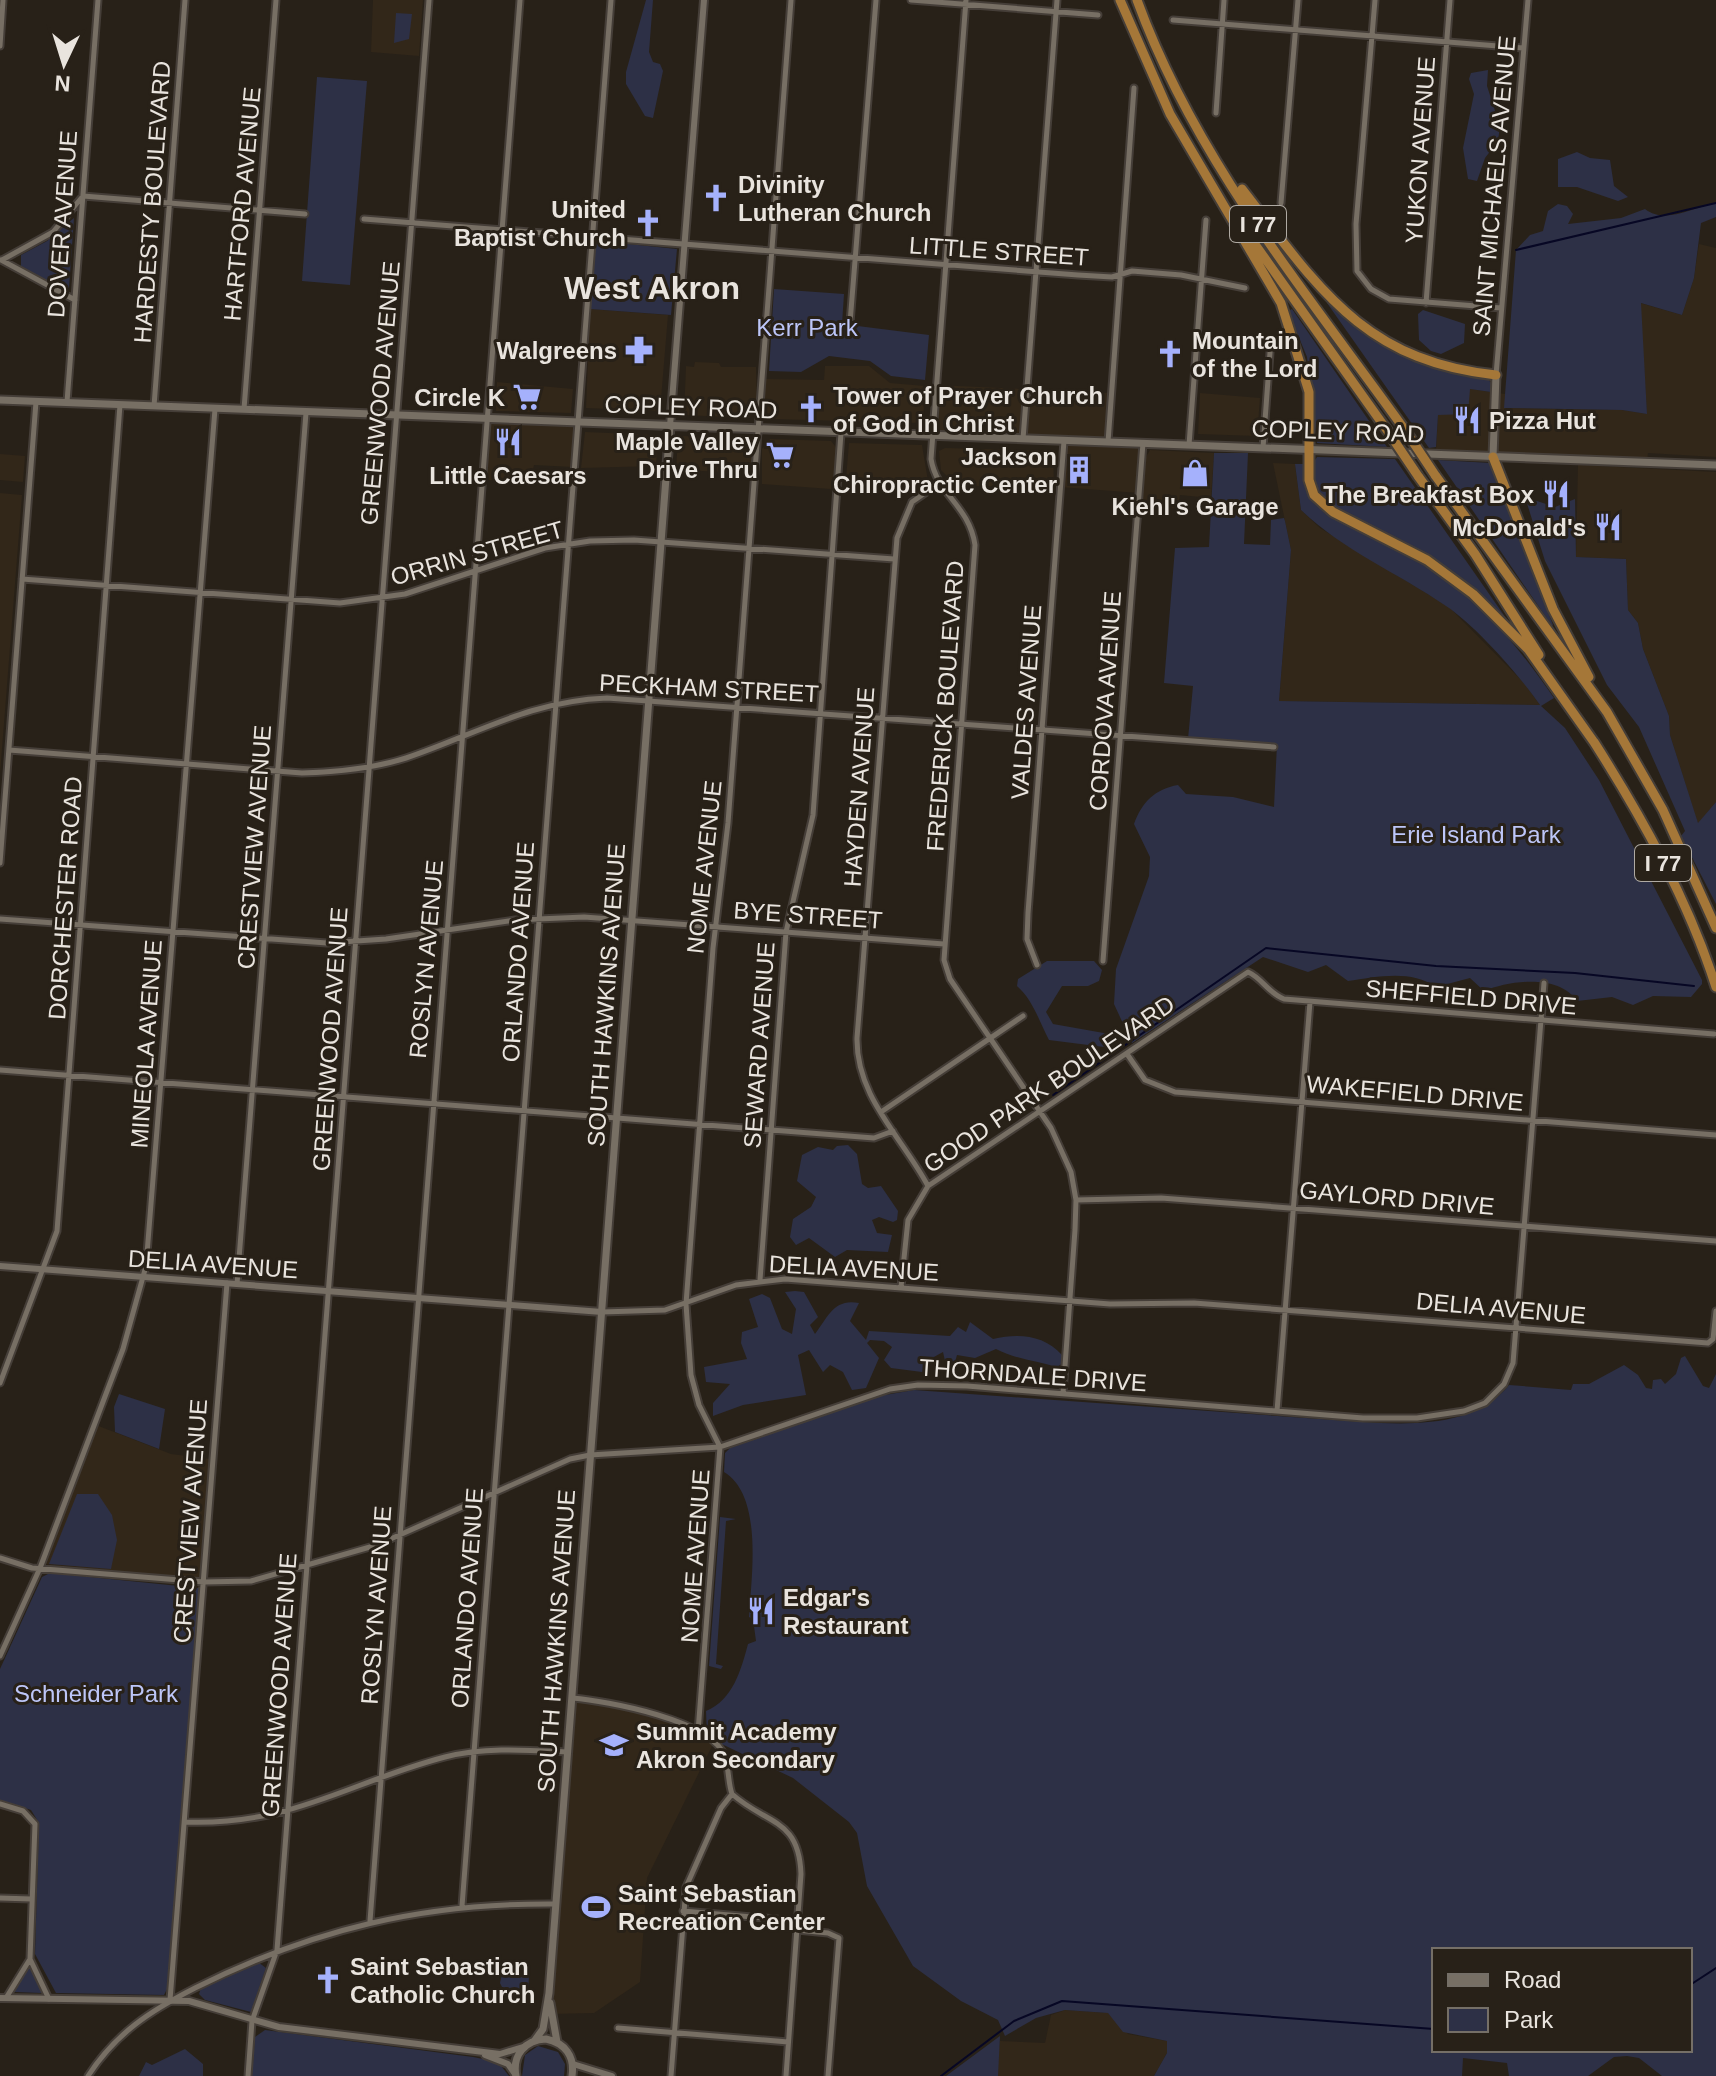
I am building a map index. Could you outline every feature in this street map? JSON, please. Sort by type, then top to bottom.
[{"type":"highway","name":"I 77","points":[[1120,0],[1157,90],[1212,185],[1475,554],[1624,789],[1688,914],[1716,987]]},
{"type":"highway","name":"I 77","points":[[1137,0],[1168,79],[1203,140],[1267,237],[1607,712],[1663,810],[1716,928]]},
{"type":"highway","points":[[1203,140],[1320,286],[1363,326],[1390,346],[1423,362],[1496,375]]},
{"type":"highway","points":[[1212,185],[1281,303],[1309,392],[1310,485],[1319,501],[1420,556],[1473,594],[1528,649],[1596,745]]},
{"type":"highway","points":[[1493,457],[1553,609],[1607,712]]},
{"type":"main road","points":[[1493,457],[1496,375]]},
{"type":"main road","name":"COPLEY ROAD","points":[[0,400],[1716,465]]},
{"type":"main road","name":"SOUTH HAWKINS AVENUE","points":[[535,2040],[543,2029],[549,1993],[670,426]]},
{"type":"main road","name":"SOUTH HAWKINS AVENUE","points":[[549,1993],[553,2033],[557,2042]]},
{"type":"main road","points":[[515,2075],[515,2060],[523,2047],[535,2040],[557,2042],[568,2051],[573,2064],[572,2076]]},
{"type":"street","points":[[0,46],[3,0]]},
{"type":"street","name":"DOVER AVENUE","points":[[67,402],[98,0]]},
{"type":"street","name":"HARDESTY BOULEVARD","points":[[154,407],[185,0]]},
{"type":"street","name":"HARTFORD AVENUE","points":[[243,410],[276,0]]},
{"type":"street","name":"GREENWOOD AVENUE","points":[[248,2076],[252,2021],[277,1950],[429,0]]},
{"type":"street","name":"ROSLYN AVENUE","points":[[370,1921],[520,0]]},
{"type":"street","name":"ORLANDO AVENUE","points":[[462,1906],[611,0]]},
{"type":"street","name":"SOUTH HAWKINS AVENUE","points":[[670,426],[704,0]]},
{"type":"street","name":"NOME AVENUE","points":[[698,1732],[720,1447],[699,1405],[691,1375],[686,1304],[715,926],[738,707],[791,0]]},
{"type":"street","points":[[850,323],[876,0]]},
{"type":"street","points":[[911,0],[966,2],[1098,15]]},
{"type":"street","points":[[1023,439],[1057,0]]},
{"type":"street","points":[[1216,113],[1224,0]]},
{"type":"street","points":[[1281,203],[1298,0]]},
{"type":"street","points":[[1375,0],[1354,261],[1362,279],[1384,298],[1501,308]]},
{"type":"street","name":"YUKON AVENUE","points":[[1426,303],[1450,0]]},
{"type":"street","name":"SAINT MICHAELS AVENUE","points":[[1496,375],[1528,0]]},
{"type":"street","points":[[938,484],[931,459],[966,2]]},
{"type":"street","points":[[1173,20],[1523,48]]},
{"type":"street","points":[[1108,442],[1134,88]]},
{"type":"street","points":[[1,260],[53,232],[83,196],[305,214]]},
{"type":"street","name":"LITTLE STREET","points":[[364,219],[1105,277],[1132,271],[1181,275],[1245,288]]},
{"type":"street","points":[[1189,445],[1206,220]]},
{"type":"street","points":[[1,260],[75,300]]},
{"type":"street","points":[[1263,448],[1271,339]]},
{"type":"street","points":[[0,863],[36,402]]},
{"type":"street","name":"DORCHESTER ROAD","points":[[0,1383],[3,1367],[57,1231],[120,405]]},
{"type":"street","name":"MINEOLA AVENUE","points":[[0,1656],[40,1568],[123,1349],[144,1277],[215,409]]},
{"type":"street","name":"CRESTVIEW AVENUE","points":[[237,1284],[306,413]]},
{"type":"street","name":"SEWARD AVENUE","points":[[760,1280],[786,932],[811,827],[841,433]]},
{"type":"street","name":"VALDES AVENUE","points":[[1037,965],[1029,948],[1027,928],[1064,441]]},
{"type":"street","name":"CORDOVA AVENUE","points":[[1103,961],[1143,443]]},
{"type":"street","name":"HAYDEN AVENUE","points":[[928,1186],[864,1083],[858,1058],[894,559],[899,528],[909,506],[938,484]]},
{"type":"street","name":"FREDERICK BOULEVARD","points":[[938,484],[966,515],[975,545],[944,944],[950,979],[1040,1113],[1066,1158],[1076,1200],[1063,1393]]},
{"type":"street","name":"ORRIN STREET","points":[[22,579],[340,603],[382,599],[567,544],[661,542],[894,559]]},
{"type":"street","name":"PECKHAM STREET","points":[[9,750],[278,771],[331,772],[369,767],[407,757],[517,713],[556,702],[607,698],[1274,747]]},
{"type":"street","name":"BYE STREET","points":[[0,919],[265,940],[355,942],[538,918],[632,920],[944,944]]},
{"type":"street","name":"SHEFFIELD DRIVE","points":[[1238,978],[1252,973],[1275,996],[1310,1002],[1714,1034]]},
{"type":"street","name":"GOOD PARK BOULEVARD","points":[[901,1287],[908,1220],[928,1186],[1238,978]]},
{"type":"street","name":"THORNDALE DRIVE","points":[[0,1558],[40,1568],[204,1582],[251,1581],[401,1535],[570,1459],[720,1447],[868,1395],[907,1386],[1063,1393],[1391,1419],[1430,1416],[1476,1407],[1497,1392],[1509,1374],[1517,1328],[1544,983]]},
{"type":"street","points":[[1277,1411],[1310,1002]]},
{"type":"street","points":[[880,1112],[1023,1016]]},
{"type":"street","name":"WAKEFIELD DRIVE","points":[[1127,1054],[1145,1080],[1163,1090],[1716,1135]]},
{"type":"street","points":[[0,1070],[874,1138],[893,1131]]},
{"type":"street","name":"GAYLORD DRIVE","points":[[1076,1200],[1161,1198],[1716,1241]]},
{"type":"street","name":"DELIA AVENUE","points":[[0,1266],[645,1313],[686,1304],[730,1287],[760,1280],[901,1287],[1134,1306],[1194,1303],[1285,1309],[1711,1343],[1716,1311]]},
{"type":"street","name":"CRESTVIEW AVENUE","points":[[170,2000],[227,1283]]},
{"type":"street","points":[[572,1698],[637,1709],[698,1732],[717,1744],[725,1757],[732,1794],[782,1825],[795,1838],[801,1874],[786,2076]]},
{"type":"street","points":[[185,1822],[232,1822],[288,1812],[423,1763],[473,1751],[567,1752]]},
{"type":"street","points":[[671,2076],[686,1887],[721,1808],[732,1794]]},
{"type":"street","points":[[0,1804],[33,1819],[30,1959],[49,1999]]},
{"type":"street","points":[[0,1898],[31,1899]]},
{"type":"street","points":[[88,2076],[122,2033],[170,2000],[277,1950],[370,1921],[462,1906],[555,1904]]},
{"type":"street","points":[[683,1911],[798,1921]]},
{"type":"street","points":[[797,1930],[828,1933],[839,1938],[828,2076]]},
{"type":"street","points":[[3,1998],[30,1959]]},
{"type":"street","points":[[3,1998],[189,2001],[252,2021],[478,2052],[509,2054],[523,2047]]},
{"type":"street","points":[[618,2028],[788,2042]]},
{"type":"street","points":[[478,2052],[508,2064],[515,2075]]},
{"type":"street","points":[[573,2064],[610,2076]]},
{"type":"shaded area","points":[[373,0],[423,0],[419,56],[371,52]]},
{"type":"shaded area","points":[[1699,244],[1716,248],[1716,457],[1648,453],[1647,461],[1436,451],[1438,415],[1470,389],[1505,394],[1505,408],[1622,410],[1647,414],[1640,303],[1682,315],[1694,278]]},
{"type":"shaded area","points":[[590,309],[668,315],[660,411],[586,408]]},
{"type":"shaded area","points":[[695,362],[719,363],[721,367],[756,367],[757,409],[749,418],[684,415],[686,366],[694,367]]},
{"type":"shaded area","points":[[825,366],[869,366],[890,383],[925,386],[923,423],[772,419],[764,409],[765,379],[824,380]]},
{"type":"shaded area","points":[[497,382],[573,389],[571,413],[496,411]]},
{"type":"shaded area","points":[[936,385],[1110,393],[1108,442],[1143,443],[1139,493],[1060,487],[1064,441],[933,437]]},
{"type":"shaded area","points":[[1200,393],[1260,398],[1257,436],[1198,434]]},
{"type":"shaded area","points":[[487,420],[577,423],[573,467],[534,465],[530,481],[482,480]]},
{"type":"shaded area","points":[[585,432],[658,435],[656,466],[581,468]]},
{"type":"shaded area","points":[[678,438],[748,438],[754,448],[753,473],[676,470]]},
{"type":"shaded area","points":[[770,439],[831,441],[838,450],[831,489],[762,484],[762,449]]},
{"type":"shaded area","points":[[849,443],[922,445],[928,481],[916,489],[911,484],[846,479]]},
{"type":"shaded area","points":[[945,448],[1053,451],[1054,489],[956,485],[941,470],[939,451]]},
{"type":"shaded area","points":[[1150,450],[1214,453],[1211,498],[1180,495],[1178,508],[1141,506],[1146,457]]},
{"type":"shaded area","points":[[0,454],[25,456],[23,482],[0,480]]},
{"type":"shaded area","points":[[1273,463],[1295,464],[1301,510],[1320,528],[1449,607],[1525,684],[1540,705],[1279,701],[1291,550]]},
{"type":"shaded area","points":[[1578,465],[1716,472],[1716,802],[1698,824],[1670,735],[1669,716],[1643,649],[1638,623],[1628,610],[1626,559],[1576,557]]},
{"type":"shaded area","points":[[0,493],[22,495],[0,774]]},
{"type":"shaded area","points":[[96,1425],[171,1454],[211,1459],[200,1576],[197,1579],[46,1564]]},
{"type":"shaded area","points":[[572,1698],[659,1717],[714,1742],[647,1878],[640,1982],[594,2013],[550,2014],[549,1993]]},
{"type":"shaded area","points":[[1065,2010],[1108,2013],[1128,2034],[1167,2041],[1167,2053],[1154,2076],[996,2076],[1000,2041],[1045,2043],[1051,2015]]},
{"type":"green space","points":[[646,0],[653,0],[649,52],[653,62],[660,64],[663,71],[653,118],[645,116],[626,84],[626,72]]},
{"type":"green space","points":[[396,13],[412,14],[409,39],[394,43]]},
{"type":"green space","points":[[1488,70],[1487,86],[1500,126],[1498,141],[1485,158],[1477,181],[1468,179],[1463,148],[1474,94],[1469,79],[1471,73]]},
{"type":"green space","points":[[317,77],[367,81],[350,285],[302,281]]},
{"type":"green space","points":[[1577,152],[1590,158],[1610,160],[1614,186],[1628,197],[1618,201],[1577,187],[1558,187],[1558,159]]},
{"type":"green space","points":[[1716,203],[1716,217],[1701,223],[1694,278],[1682,315],[1641,303],[1647,414],[1622,410],[1504,408],[1516,250],[1530,235],[1543,231],[1548,211],[1558,204],[1567,206],[1573,214],[1568,224],[1621,218],[1645,209],[1653,214],[1680,214]]},
{"type":"green space","points":[[74,218],[69,288],[62,289],[21,266],[21,255],[47,241]]},
{"type":"green space","points":[[599,241],[677,249],[671,315],[590,309],[594,244]]},
{"type":"green space","name":"Kerr Park","points":[[774,289],[844,294],[842,324],[929,335],[925,380],[891,376],[870,361],[829,356],[801,372],[769,371]]},
{"type":"green space","points":[[1329,301],[1381,344],[1442,370],[1487,378],[1492,384],[1491,392],[1470,389],[1468,414],[1438,415],[1436,447],[1429,448],[1327,303]]},
{"type":"green space","points":[[1292,309],[1387,447],[1317,443],[1307,357],[1288,311]]},
{"type":"green space","points":[[1423,310],[1465,324],[1464,343],[1441,354],[1431,351],[1419,340],[1418,314]]},
{"type":"green space","name":"Erie Island Park","points":[[1214,453],[1248,453],[1244,544],[1270,545],[1271,520],[1284,518],[1285,521],[1291,550],[1279,701],[1540,705],[1496,652],[1458,615],[1335,538],[1301,510],[1295,464],[1305,464],[1310,490],[1325,513],[1407,553],[1451,582],[1500,628],[1541,680],[1554,698],[1541,706],[1565,728],[1599,780],[1702,980],[1691,997],[1653,996],[1633,1005],[1612,997],[1577,1001],[1559,986],[1547,983],[1521,982],[1484,991],[1470,978],[1436,987],[1405,976],[1348,981],[1326,965],[1308,972],[1263,957],[1132,1043],[1114,1004],[1116,969],[1149,876],[1150,857],[1134,824],[1141,809],[1156,793],[1178,785],[1186,794],[1233,797],[1274,807],[1277,744],[1188,739],[1193,686],[1164,683],[1175,548],[1209,547]]},
{"type":"green space","points":[[1317,457],[1395,459],[1508,621],[1430,557],[1324,501],[1313,480]]},
{"type":"green space","points":[[1438,460],[1491,463],[1552,626]]},
{"type":"green space","points":[[1525,497],[1555,507],[1575,499],[1576,557],[1626,559],[1628,610],[1638,623],[1643,649],[1669,716],[1670,735],[1698,823],[1716,802],[1716,904],[1681,836],[1685,831],[1639,727],[1607,685],[1545,561]]},
{"type":"green space","points":[[1047,961],[1094,961],[1102,970],[1099,981],[1088,986],[1062,986],[1046,1012],[1053,1024],[1115,1035],[1113,1042],[1104,1047],[1049,1040],[1032,1004],[1017,986],[1018,979]]},
{"type":"green space","points":[[848,1145],[857,1154],[862,1184],[868,1188],[881,1186],[898,1211],[897,1220],[893,1222],[879,1217],[872,1220],[877,1233],[892,1235],[888,1252],[847,1250],[835,1257],[809,1238],[796,1245],[790,1237],[793,1219],[811,1207],[816,1197],[797,1181],[802,1155],[818,1147],[833,1150],[837,1146]]},
{"type":"green space","points":[[785,1292],[804,1292],[818,1317],[810,1325],[815,1334],[838,1306],[859,1303],[850,1321],[866,1340],[869,1331],[950,1336],[958,1327],[966,1332],[970,1322],[993,1339],[1022,1336],[1047,1343],[1062,1355],[1063,1363],[1057,1367],[1018,1358],[996,1349],[975,1358],[957,1355],[952,1373],[948,1374],[943,1352],[932,1358],[931,1366],[922,1372],[891,1368],[884,1360],[892,1347],[884,1341],[870,1340],[867,1343],[879,1358],[866,1388],[852,1390],[843,1372],[830,1365],[823,1372],[809,1350],[798,1355],[806,1395],[743,1405],[713,1416],[713,1403],[730,1384],[706,1382],[704,1367],[747,1359],[741,1343],[742,1332],[758,1327],[749,1299],[762,1294],[770,1298],[782,1329],[792,1334],[796,1309]]},
{"type":"green space","points":[[1685,1356],[1703,1386],[1709,1388],[1716,1374],[1716,2076],[1662,2076],[1639,2058],[1627,2056],[1614,2057],[1588,2076],[1509,2076],[1507,2063],[1463,2058],[1462,2076],[1154,2076],[1167,2053],[1167,2041],[1123,2032],[1108,2013],[1065,2010],[1036,2018],[1005,2036],[998,2020],[961,2001],[913,1966],[867,1886],[857,1833],[849,1822],[793,1778],[707,1737],[706,1711],[729,1692],[739,1674],[748,1644],[756,1641],[753,1619],[749,1617],[753,1561],[750,1518],[737,1484],[724,1472],[725,1453],[730,1448],[879,1396],[914,1390],[1362,1422],[1422,1423],[1461,1416],[1479,1409],[1509,1385],[1571,1390],[1573,1384],[1589,1384],[1624,1365],[1638,1375],[1646,1388],[1652,1389],[1653,1380],[1661,1379],[1665,1384],[1676,1374],[1681,1358]]},
{"type":"green space","points":[[119,1394],[165,1409],[159,1449],[115,1432],[114,1407]]},
{"type":"green space","points":[[77,1494],[98,1494],[112,1515],[117,1540],[111,1569],[49,1564]]},
{"type":"green space","points":[[720,1517],[736,1519],[726,1521],[716,1664],[723,1666],[721,1669],[709,1666]]},
{"type":"green space","name":"Schneider Park","points":[[50,1573],[199,1588],[169,1985],[164,1995],[56,1993],[35,1954],[39,1823],[31,1810],[0,1800],[0,1669],[42,1577]]},
{"type":"green space","points":[[258,1962],[266,1968],[251,2012],[205,2000],[199,1994],[201,1988]]},
{"type":"green space","points":[[28,1966],[41,1985],[41,1993],[15,1992],[16,1984]]},
{"type":"green space","points":[[502,1974],[529,1975],[528,1996],[506,1995],[500,1983]]},
{"type":"green space","points":[[265,2030],[473,2057],[498,2062],[509,2076],[252,2076],[255,2037]]},
{"type":"green space","points":[[1000,2036],[998,2076],[946,2076]]},
{"type":"green space","points":[[538,2046],[558,2052],[565,2064],[564,2076],[522,2076],[525,2055]]},
{"type":"green space","points":[[185,2049],[203,2064],[203,2076],[139,2076],[146,2062],[152,2065]]},
{"type":"waterway","points":[[1516,250],[1716,203]]},
{"type":"waterway","points":[[1053,1095],[1266,948],[1436,966],[1575,973],[1694,986]]},
{"type":"waterway","points":[[1692,1984],[1716,1968]]},
{"type":"waterway","points":[[941,2076],[1014,2021],[1062,2001],[1432,2029]]},
{"type":"place","name":"Divinity Lutheran Church","points":[[716,198]]},
{"type":"place","name":"United Baptist Church","points":[[648,223]]},
{"type":"place","name":"Walgreens","points":[[639,350]]},
{"type":"place","name":"Mountain of the Lord","points":[[1170,354]]},
{"type":"place","name":"Circle K","points":[[527,397]]},
{"type":"place","name":"Tower of Prayer Church of God in Christ","points":[[811,409]]},
{"type":"place","name":"Pizza Hut","points":[[1467,420]]},
{"type":"place","name":"Little Caesars","points":[[508,442]]},
{"type":"place","name":"Maple Valley Drive Thru","points":[[780,455]]},
{"type":"place","name":"Jackson Chiropractic Center","points":[[1079,470]]},
{"type":"place","name":"Kiehl's Garage","points":[[1195,473]]},
{"type":"place","name":"The Breakfast Box","points":[[1556,494]]},
{"type":"place","name":"McDonald's","points":[[1608,527]]},
{"type":"place","name":"Edgar's Restaurant","points":[[761,1611]]},
{"type":"place","name":"Summit Academy Akron Secondary","points":[[614,1745]]},
{"type":"place","name":"Saint Sebastian Recreation Center","points":[[596,1907]]},
{"type":"place","name":"Saint Sebastian Catholic Church","points":[[328,1980]]},
{"type":"district","name":"West Akron","points":[[652,288]]}]
